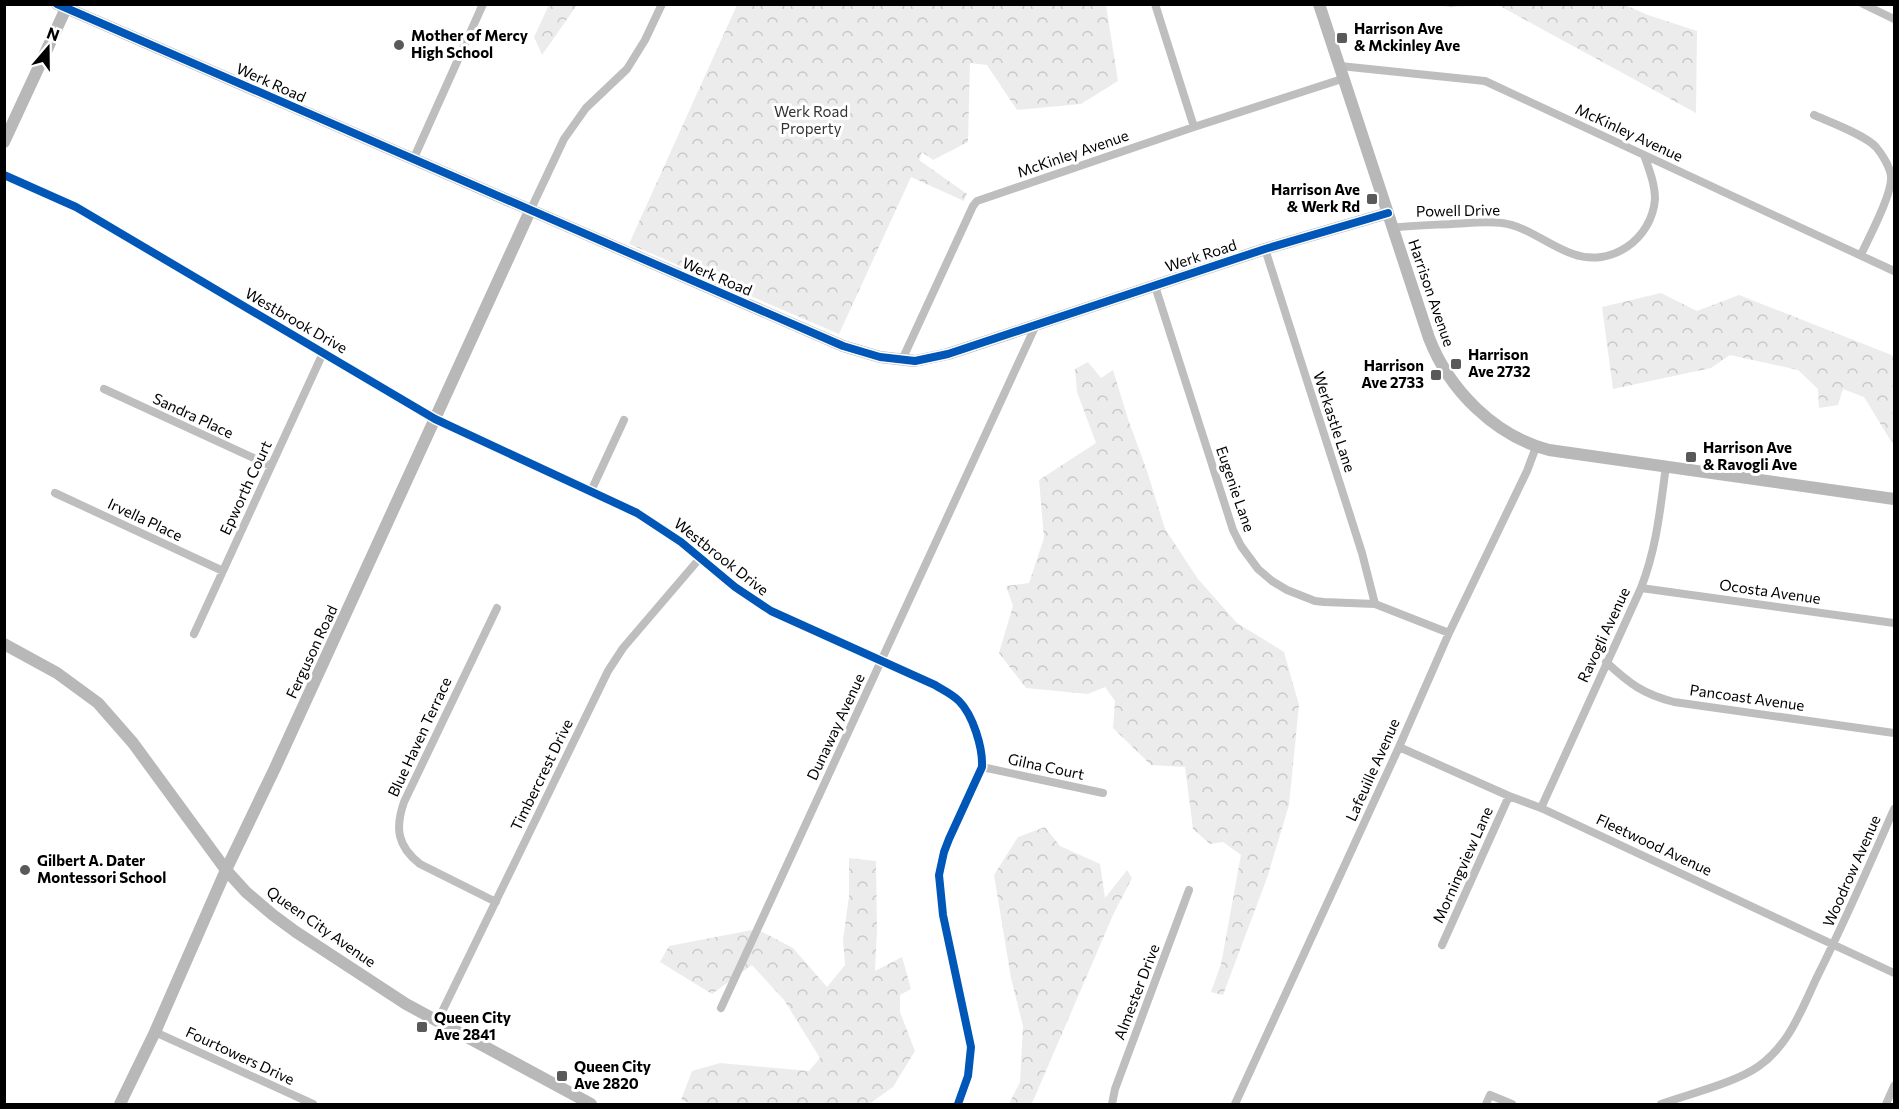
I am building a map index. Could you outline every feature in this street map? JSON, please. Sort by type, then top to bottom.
[{"type":"street","points":[[413,160],[483,4]]},
{"type":"street","points":[[530,211],[569,131],[586,108],[627,69],[645,40],[662,4]]},
{"type":"street","points":[[1155,4],[1194,127]]},
{"type":"street","name":"Harrison Avenue","points":[[1319,4],[1436,356],[1450,380],[1468,401],[1517,437],[1536,447],[1894,499]]},
{"type":"street","points":[[1863,4],[1894,19]]},
{"type":"street","points":[[4,142],[64,6]]},
{"type":"street","name":"Werk Road","points":[[64,6],[843,346],[872,355],[902,360],[915,362],[938,357],[1035,327],[1264,249],[1388,213]]},
{"type":"street","name":"McKinley Avenue","points":[[902,360],[977,201],[1194,127],[1343,72],[1485,81],[1894,271]]},
{"type":"street","points":[[1814,115],[1876,146],[1893,177],[1887,197],[1861,255]]},
{"type":"street","name":"Powell Drive","points":[[1392,228],[1500,222],[1515,226],[1573,254],[1597,258],[1608,256],[1635,241],[1643,232],[1653,211],[1655,199],[1653,180],[1644,155]]},
{"type":"street","name":"Westbrook Drive","points":[[4,175],[76,207],[435,419],[629,509],[661,528],[735,587],[771,611],[934,685],[957,699],[970,718],[983,756],[982,767]]},
{"type":"street","name":"Ferguson Road","points":[[120,1104],[530,211]]},
{"type":"street","name":"Werkastle Lane","points":[[1264,249],[1362,553],[1375,604]]},
{"type":"street","name":"Eugenie Lane","points":[[1155,286],[1233,530],[1248,558],[1272,581],[1298,595],[1328,603],[1375,604],[1449,633]]},
{"type":"street","name":"Dunaway Avenue","points":[[721,1008],[1035,327]]},
{"type":"street","name":"Epworth Court","points":[[194,634],[323,353]]},
{"type":"street","name":"Sandra Place","points":[[104,389],[271,466]]},
{"type":"street","points":[[591,491],[624,420]]},
{"type":"street","name":"Lafeuille Avenue","points":[[1235,1104],[1449,633],[1527,471],[1536,447]]},
{"type":"street","name":"Ravogli Avenue","points":[[1541,808],[1641,588],[1655,546],[1666,466]]},
{"type":"street","name":"Irvella Place","points":[[55,494],[223,571]]},
{"type":"street","name":"Timbercrest Drive","points":[[437,1022],[608,671],[623,648],[700,558]]},
{"type":"street","name":"Ocosta Avenue","points":[[1641,588],[1894,623]]},
{"type":"street","name":"Blue Haven Terrace","points":[[496,608],[404,802],[398,825],[401,841],[406,850],[420,864],[496,902]]},
{"type":"street","name":"Queen City Avenue","points":[[4,644],[57,673],[98,703],[133,742],[226,870],[246,892],[296,932],[406,1004],[591,1104]]},
{"type":"street","name":"Pancoast Avenue","points":[[1606,662],[1638,688],[1652,696],[1674,702],[1894,733]]},
{"type":"street","name":"Fleetwood Avenue","points":[[1399,747],[1541,808],[1894,973]]},
{"type":"street","points":[[958,1104],[968,1076],[971,1047],[943,915],[939,875],[949,839],[982,767]]},
{"type":"street","name":"Gilna Court","points":[[982,767],[1103,793]]},
{"type":"street","name":"Morningview Lane","points":[[1442,945],[1509,796]]},
{"type":"street","name":"Woodrow Avenue","points":[[1661,1104],[1747,1074],[1772,1056],[1791,1031],[1834,944],[1894,809]]},
{"type":"street","name":"Almester Drive","points":[[1112,1104],[1114,1089],[1189,890]]},
{"type":"street","name":"Fourtowers Drive","points":[[155,1032],[313,1104]]},
{"type":"street","points":[[1886,1104],[1894,1086]]},
{"type":"street","points":[[1486,1104],[1490,1095],[1512,1104]]},
{"type":"green space","points":[[549,5],[577,5],[542,55],[534,37]]},
{"type":"green space","name":"Werk Road Property","points":[[737,5],[1106,5],[1118,81],[1081,104],[1017,110],[987,65],[970,63],[968,142],[933,160],[922,152],[919,160],[967,194],[964,201],[911,177],[839,334],[629,244]]},
{"type":"green space","points":[[1436,5],[1498,5],[1449,7]]},
{"type":"green space","points":[[1498,5],[1625,5],[1697,31],[1696,113]]},
{"type":"green space","points":[[1661,293],[1697,311],[1739,295],[1894,356],[1894,446],[1864,397],[1843,389],[1838,405],[1819,408],[1818,389],[1798,370],[1730,355],[1711,368],[1613,389],[1602,307]]},
{"type":"green space","points":[[1088,362],[1101,378],[1113,370],[1165,529],[1198,579],[1237,623],[1284,652],[1299,705],[1289,805],[1267,878],[1223,995],[1211,992],[1221,964],[1241,855],[1223,842],[1210,844],[1193,829],[1185,767],[1151,765],[1113,728],[1115,701],[1105,687],[1088,694],[1026,688],[999,653],[1013,606],[1006,586],[1029,583],[1044,538],[1039,480],[1096,443],[1077,392],[1075,369]]},
{"type":"green space","points":[[1045,827],[1060,846],[1100,864],[1105,898],[1127,870],[1132,878],[1113,915],[1033,1101],[1030,1104],[1009,1104],[1020,1082],[1023,1026],[1011,978],[994,875],[1018,837]]},
{"type":"green space","points":[[849,858],[876,861],[875,971],[902,957],[911,989],[900,995],[900,1012],[915,1051],[893,1087],[869,1104],[692,1104],[681,1100],[692,1071],[720,1063],[809,1071],[820,1058],[784,1000],[752,965],[712,994],[660,962],[669,946],[757,929],[793,948],[827,987],[845,965],[843,940],[849,896]]},
{"type":"cycle path","points":[[57,4],[843,346],[880,357],[915,361],[948,354],[1265,249],[1388,213]]},
{"type":"cycle path","points":[[4,175],[76,207],[435,419],[637,513],[681,542],[735,587],[771,611],[935,685],[959,701],[969,715],[976,732],[982,767],[949,839],[939,875],[943,915],[971,1047],[968,1076],[958,1104]]},
{"type":"place","name":"Harrison Ave & Mckinley Ave","points":[[1342,38]]},
{"type":"place","name":"Mother of Mercy High School","points":[[399,45]]},
{"type":"place","name":"Harrison Ave & Werk Rd","points":[[1372,199]]},
{"type":"place","name":"Harrison Ave 2732","points":[[1456,364]]},
{"type":"place","name":"Harrison Ave 2733","points":[[1436,375]]},
{"type":"place","name":"Harrison Ave & Ravogli Ave","points":[[1691,457]]},
{"type":"place","name":"Gilbert A. Dater Montessori School","points":[[25,870]]},
{"type":"place","name":"Queen City Ave 2841","points":[[422,1027]]},
{"type":"place","name":"Queen City Ave 2820","points":[[562,1076]]}]
